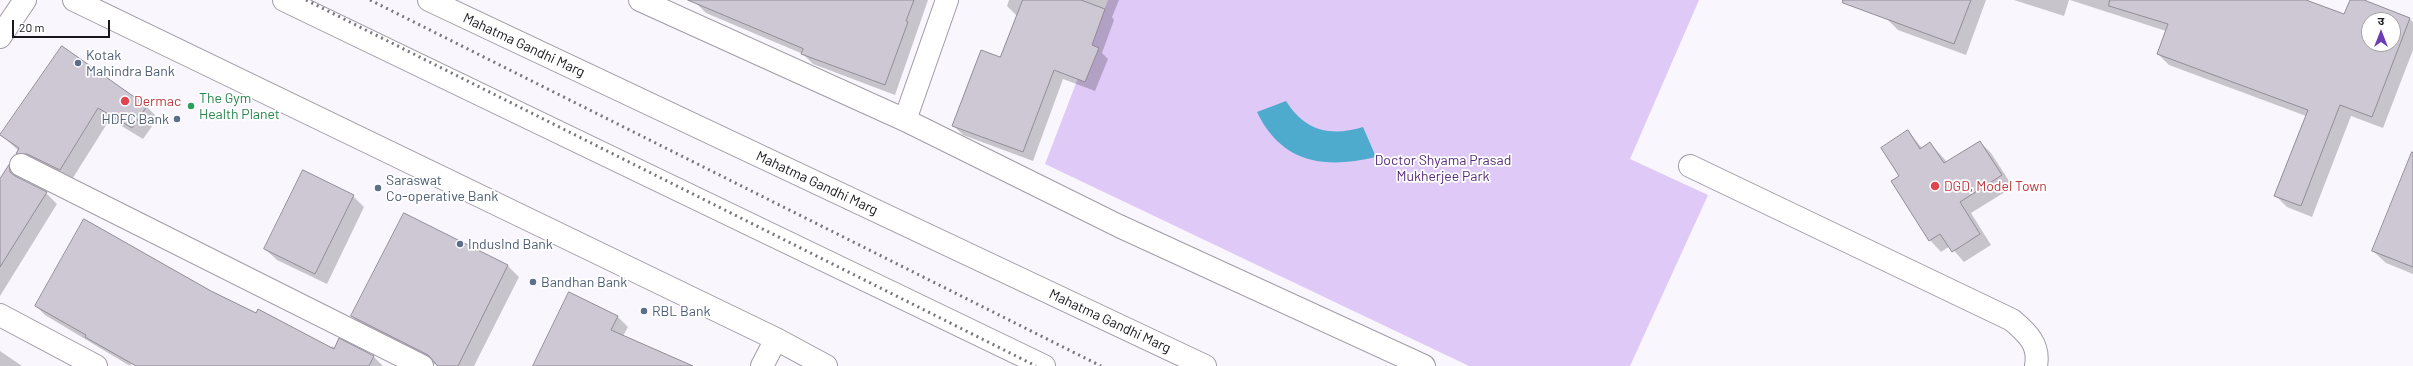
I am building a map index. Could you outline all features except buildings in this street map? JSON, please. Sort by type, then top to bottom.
[{"type":"street","points":[[0,37],[25,0]]},
{"type":"street","points":[[74,0],[776,339],[826,366]]},
{"type":"street","points":[[284,0],[1044,366]]},
{"type":"street","name":"Mahatma Gandhi Marg","points":[[429,0],[1205,366]]},
{"type":"street","points":[[640,0],[905,120],[1119,226],[1424,366]]},
{"type":"street","points":[[905,120],[947,0]]},
{"type":"street","points":[[21,165],[422,366]]},
{"type":"street","points":[[1690,166],[2012,320],[2031,336],[2037,361],[2036,366]]},
{"type":"street","points":[[0,315],[96,366]]},
{"type":"street","points":[[762,366],[776,339]]},
{"type":"green space","name":"Doctor Shyama Prasad Mukherjee Park","points":[[1108,0],[1699,0],[1630,159],[1708,195],[1630,366],[1469,366],[1045,164]]},
{"type":"water","points":[[1286,101],[1301,119],[1319,129],[1340,131],[1363,127],[1376,157],[1357,161],[1323,162],[1292,152],[1279,143],[1267,129],[1257,112]]},
{"type":"railway","points":[[306,0],[1036,366]]},
{"type":"railway","points":[[370,0],[1101,366]]},
{"type":"place","name":"Kotak Mahindra Bank","points":[[78,63]]},
{"type":"place","name":"Dermac","points":[[125,101]]},
{"type":"place","name":"The Gym Health Planet","points":[[191,106]]},
{"type":"place","name":"HDFC Bank","points":[[177,119]]},
{"type":"place","name":"DGD, Model Town","points":[[1935,186]]},
{"type":"place","name":"Saraswat Co-operative Bank","points":[[378,188]]},
{"type":"place","name":"IndusInd Bank","points":[[460,244]]},
{"type":"place","name":"Bandhan Bank","points":[[533,282]]},
{"type":"place","name":"RBL Bank","points":[[644,311]]}]
